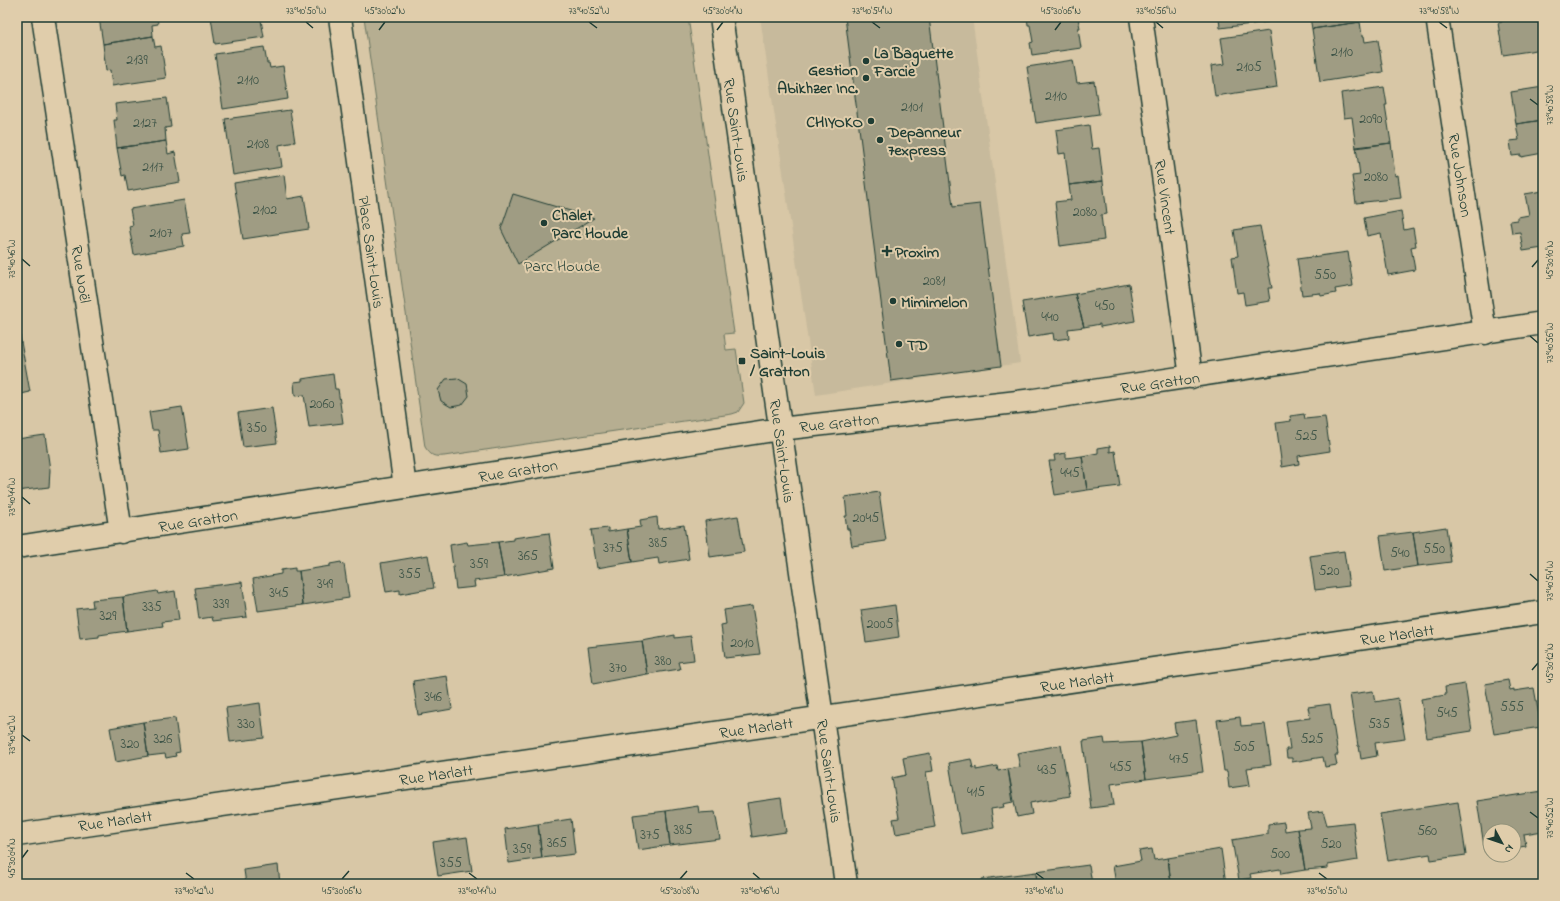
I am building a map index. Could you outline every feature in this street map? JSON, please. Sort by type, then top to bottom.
[{"type":"street","name":"Rue Noël","points":[[43,17],[121,532]]},
{"type":"street","name":"Place Saint-Louis","points":[[340,17],[405,487]]},
{"type":"street","name":"Rue Saint-Louis","points":[[721,17],[846,884]]},
{"type":"street","name":"Rue Vincent","points":[[1141,17],[1191,377]]},
{"type":"street","name":"Rue Johnson","points":[[1437,17],[1485,333]]},
{"type":"street","name":"Rue Gratton","points":[[17,547],[780,429],[1034,400],[1485,333],[1543,323]]},
{"type":"street","name":"Rue Marlatt","points":[[17,835],[1543,612]]},
{"type":"shaded area","points":[[760,17],[972,17],[1020,363],[816,395]]},
{"type":"green space","name":"Parc Houde","points":[[364,17],[688,17],[734,333],[724,334],[726,350],[736,349],[744,403],[738,412],[444,456],[435,456],[429,452],[425,447]]},
{"type":"building","points":[[99,17],[157,17],[158,24],[152,25],[153,36],[103,44]]},
{"type":"building","points":[[211,17],[262,17],[261,20],[264,37],[215,44]]},
{"type":"building","points":[[845,17],[929,17],[953,207],[980,204],[1001,366],[891,381]]},
{"type":"building","points":[[1027,17],[1083,17],[1078,18],[1081,48],[1032,55],[1030,43],[1033,42]]},
{"type":"building","points":[[1219,17],[1267,17],[1268,22],[1220,28]]},
{"type":"building","points":[[1310,17],[1359,17],[1360,22],[1312,29]]},
{"type":"building","points":[[1501,17],[1543,17],[1543,49],[1503,55],[1498,23],[1502,22]]},
{"type":"building","points":[[1360,22],[1362,36],[1364,36],[1365,42],[1378,40],[1383,72],[1320,82],[1312,29]]},
{"type":"building","points":[[1269,31],[1277,87],[1215,96],[1211,66],[1225,64],[1221,38]]},
{"type":"building","points":[[153,36],[155,47],[161,46],[166,78],[112,86],[110,70],[106,71],[103,44]]},
{"type":"building","points":[[264,47],[267,63],[269,63],[270,68],[283,66],[288,99],[223,109],[215,54]]},
{"type":"building","points":[[1073,60],[1077,83],[1094,81],[1099,114],[1036,123],[1027,67]]},
{"type":"building","points":[[1384,87],[1387,105],[1385,105],[1391,143],[1356,148],[1352,117],[1344,118],[1341,93]]},
{"type":"building","points":[[1543,87],[1543,120],[1516,124],[1511,92]]},
{"type":"building","points":[[167,98],[171,127],[165,128],[166,141],[117,148],[114,120],[117,120],[115,104]]},
{"type":"building","points":[[290,110],[295,142],[279,145],[282,167],[233,175],[225,119]]},
{"type":"building","points":[[1543,120],[1543,153],[1521,157],[1521,155],[1512,156],[1510,141],[1519,140],[1516,124]]},
{"type":"building","points":[[1089,125],[1092,149],[1099,148],[1103,181],[1069,185],[1065,153],[1059,154],[1056,130]]},
{"type":"building","points":[[166,141],[168,154],[175,152],[180,182],[128,191],[125,175],[122,176],[117,148]]},
{"type":"building","points":[[1391,143],[1395,176],[1398,175],[1401,198],[1356,203],[1352,176],[1360,175],[1356,147]]},
{"type":"building","points":[[284,175],[287,199],[304,196],[309,229],[243,239],[234,183]]},
{"type":"building","points":[[1103,181],[1107,214],[1101,215],[1104,240],[1060,246],[1055,202],[1071,200],[1069,185]]},
{"type":"building","points":[[1543,191],[1543,248],[1523,251],[1520,232],[1512,233],[1510,221],[1518,220],[1518,217],[1529,215],[1525,194]]},
{"type":"building","name":"Chalet Parc Houde","points":[[513,194],[594,218],[518,264],[501,229]]},
{"type":"building","points":[[184,200],[190,233],[182,234],[184,246],[134,255],[129,226],[133,225],[130,209]]},
{"type":"building","points":[[1401,211],[1404,230],[1413,228],[1416,246],[1411,247],[1415,270],[1388,275],[1381,233],[1367,236],[1364,218]]},
{"type":"building","points":[[1260,226],[1272,288],[1268,288],[1270,301],[1245,305],[1243,292],[1237,293],[1232,257],[1238,256],[1234,230]]},
{"type":"building","points":[[1348,252],[1353,286],[1335,289],[1336,293],[1321,296],[1320,293],[1302,295],[1297,259]]},
{"type":"building","points":[[1129,284],[1135,321],[1100,327],[1100,324],[1084,327],[1075,294]]},
{"type":"building","points":[[1075,294],[1084,327],[1068,329],[1069,338],[1054,340],[1053,333],[1028,337],[1022,302]]},
{"type":"building","points":[[17,311],[21,342],[17,343]]},
{"type":"building","points":[[21,342],[30,392],[17,395],[17,343]]},
{"type":"building","points":[[333,374],[335,389],[338,389],[343,423],[309,427],[304,395],[295,396],[294,382],[302,381],[302,379]]},
{"type":"building","points":[[457,378],[467,384],[469,396],[462,405],[451,407],[441,401],[438,390],[446,379]]},
{"type":"building","points":[[182,407],[189,449],[161,453],[158,430],[152,430],[149,412]]},
{"type":"building","points":[[272,408],[277,443],[243,447],[238,413]]},
{"type":"building","points":[[1304,414],[1305,419],[1325,417],[1330,451],[1298,456],[1299,464],[1282,467],[1276,423],[1291,421],[1290,416]]},
{"type":"building","points":[[45,435],[50,470],[49,487],[17,491],[17,439]]},
{"type":"building","points":[[1110,446],[1110,452],[1115,451],[1120,486],[1087,490],[1082,456],[1098,453],[1098,448]]},
{"type":"building","points":[[1066,453],[1066,458],[1082,456],[1087,490],[1055,495],[1049,461],[1055,461],[1054,455]]},
{"type":"building","points":[[879,492],[886,541],[852,546],[845,516],[847,516],[845,497]]},
{"type":"building","points":[[738,516],[744,552],[710,557],[705,521]]},
{"type":"building","points":[[657,517],[658,529],[684,525],[689,559],[659,564],[658,558],[632,562],[627,529],[641,527],[640,520]]},
{"type":"building","points":[[1446,527],[1451,562],[1418,566],[1413,532]]},
{"type":"building","points":[[608,528],[608,532],[627,529],[632,562],[597,568],[591,530]]},
{"type":"building","points":[[1413,532],[1418,566],[1385,571],[1380,536]]},
{"type":"building","points":[[549,533],[554,568],[504,577],[498,542],[513,540],[513,538]]},
{"type":"building","points":[[467,542],[468,545],[498,542],[504,577],[474,581],[475,587],[456,589],[450,545]]},
{"type":"building","points":[[1344,551],[1349,586],[1315,590],[1310,556]]},
{"type":"building","points":[[428,555],[434,588],[400,594],[400,590],[386,592],[381,563]]},
{"type":"building","points":[[341,562],[342,565],[344,564],[349,598],[303,605],[299,571],[330,566],[330,564]]},
{"type":"building","points":[[295,568],[295,571],[299,571],[303,605],[258,611],[253,579],[281,574],[281,570]]},
{"type":"building","points":[[242,582],[247,617],[213,621],[212,617],[199,619],[195,588]]},
{"type":"building","points":[[157,591],[158,594],[175,591],[179,620],[162,622],[163,626],[127,631],[123,597]]},
{"type":"building","points":[[123,597],[127,631],[99,635],[99,637],[80,639],[76,609],[93,607],[92,600]]},
{"type":"building","points":[[895,605],[899,637],[866,642],[861,610]]},
{"type":"building","points":[[752,606],[760,654],[725,658],[721,625],[726,624],[724,610]]},
{"type":"building","points":[[675,635],[675,638],[691,636],[694,660],[678,662],[680,669],[647,674],[642,641]]},
{"type":"building","points":[[642,641],[647,674],[593,684],[588,647]]},
{"type":"building","points":[[447,676],[452,709],[418,715],[413,681]]},
{"type":"building","points":[[1508,680],[1510,690],[1514,689],[1514,691],[1534,688],[1541,727],[1494,734],[1485,684]]},
{"type":"building","points":[[1465,684],[1472,731],[1427,738],[1421,699],[1446,695],[1445,687]]},
{"type":"building","points":[[1373,691],[1375,702],[1398,698],[1405,739],[1375,743],[1377,756],[1361,759],[1350,694]]},
{"type":"building","points":[[260,703],[264,738],[230,742],[226,708]]},
{"type":"building","points":[[1330,704],[1338,755],[1335,755],[1337,765],[1325,767],[1323,757],[1292,762],[1292,758],[1287,758],[1286,749],[1290,749],[1286,721],[1310,718],[1308,707]]},
{"type":"building","points":[[1240,717],[1241,726],[1265,724],[1271,765],[1247,768],[1250,785],[1229,788],[1227,771],[1224,771],[1217,720]]},
{"type":"building","points":[[175,718],[180,752],[175,753],[176,756],[166,758],[165,754],[148,756],[143,722]]},
{"type":"building","points":[[1196,720],[1203,772],[1146,779],[1141,742],[1176,735],[1174,723]]},
{"type":"building","points":[[143,722],[148,756],[116,762],[110,728]]},
{"type":"building","points":[[1104,738],[1105,744],[1141,742],[1146,779],[1111,784],[1114,805],[1091,808],[1083,741]]},
{"type":"building","points":[[1061,745],[1070,796],[1030,803],[1032,814],[1017,817],[1008,769],[1020,767],[1017,753]]},
{"type":"building","points":[[930,753],[933,771],[926,772],[935,827],[896,834],[893,819],[899,818],[892,778],[906,775],[903,758]]},
{"type":"building","points":[[971,759],[973,768],[976,767],[976,770],[997,766],[998,771],[1008,769],[1013,802],[1003,804],[1004,807],[991,809],[994,828],[961,834],[949,763]]},
{"type":"building","points":[[1543,791],[1543,831],[1524,834],[1526,846],[1522,847],[1522,823],[1482,823],[1482,833],[1477,801]]},
{"type":"building","points":[[781,798],[786,832],[752,837],[747,803]]},
{"type":"building","points":[[1458,802],[1466,855],[1431,860],[1430,854],[1388,861],[1380,814]]},
{"type":"building","points":[[698,806],[699,813],[715,812],[720,839],[670,845],[666,811]]},
{"type":"building","points":[[666,811],[670,845],[638,850],[633,815]]},
{"type":"building","points":[[1323,811],[1327,825],[1353,822],[1358,860],[1328,865],[1328,868],[1305,870],[1298,829],[1311,828],[1308,813]]},
{"type":"building","points":[[571,819],[575,854],[542,858],[538,824]]},
{"type":"building","points":[[1284,822],[1285,831],[1298,829],[1305,870],[1281,874],[1280,869],[1250,874],[1251,878],[1239,880],[1232,840],[1268,834],[1268,824]]},
{"type":"building","points":[[538,824],[542,858],[509,863],[505,829]]},
{"type":"building","points":[[467,837],[472,871],[438,876],[433,842]]},
{"type":"building","points":[[1152,849],[1154,860],[1168,858],[1171,884],[1116,884],[1113,866],[1141,861],[1139,851]]},
{"type":"building","points":[[1221,849],[1226,884],[1171,884],[1168,858]]},
{"type":"building","points":[[278,865],[280,884],[246,884],[244,870]]},
{"type":"building","points":[[1089,865],[1092,884],[1037,884],[1036,872]]},
{"type":"building","points":[[1036,872],[1037,884],[982,884],[982,879]]},
{"type":"place","name":"La Baguette Farcie","points":[[866,61]]},
{"type":"place","name":"Gestion Abikhzer Inc.","points":[[866,78]]},
{"type":"place","name":"CHIYOKO","points":[[871,121]]},
{"type":"place","name":"Depanneur 7express","points":[[880,140]]},
{"type":"place","name":"Chalet Parc Houde","points":[[544,223]]},
{"type":"place","name":"Proxim","points":[[887,251]]},
{"type":"place","name":"Mimimelon","points":[[893,301]]},
{"type":"place","name":"TD","points":[[899,344]]},
{"type":"place","name":"Saint-Louis / Gratton","points":[[742,361]]}]
